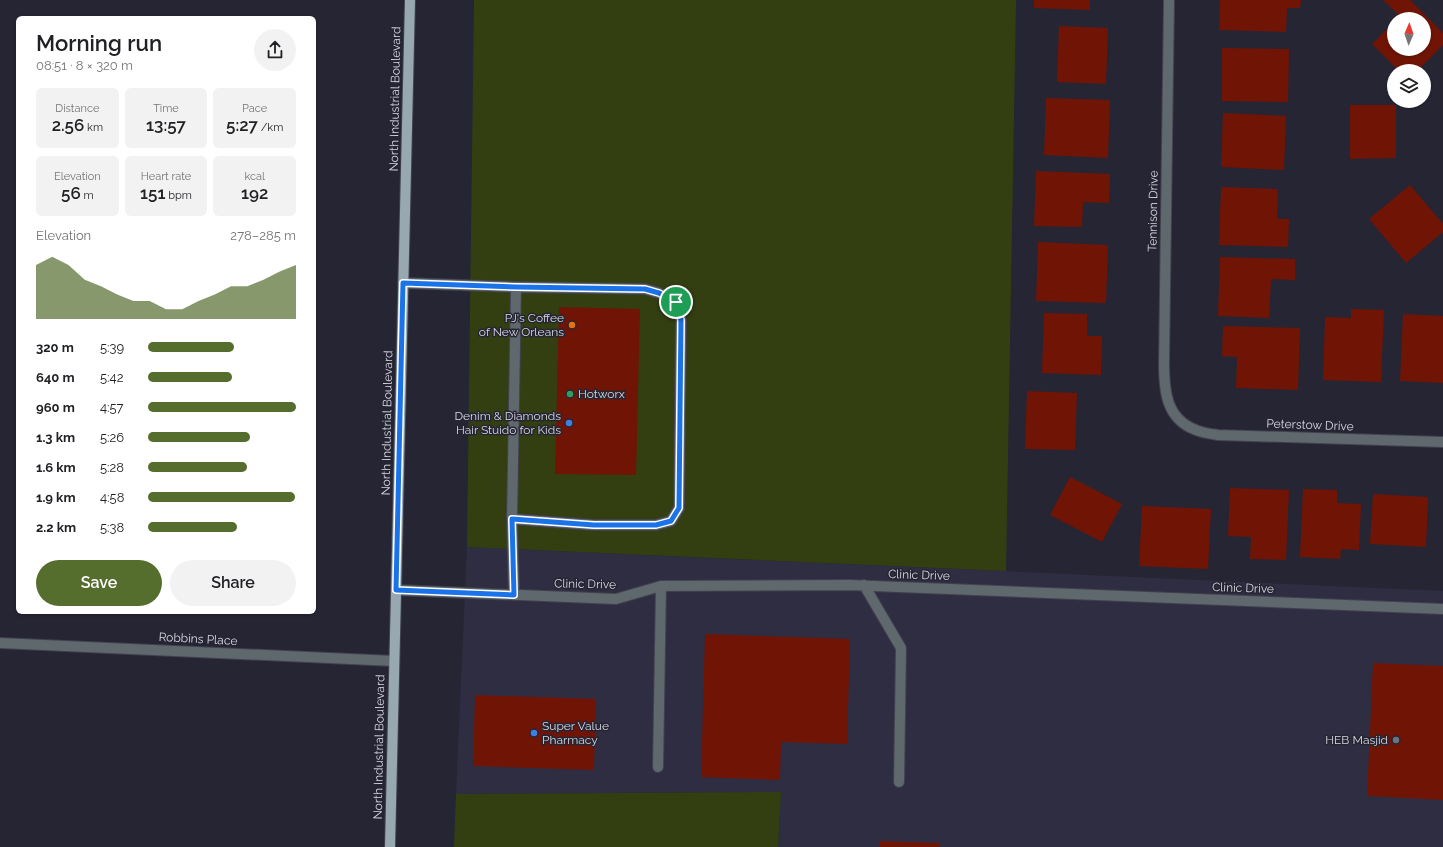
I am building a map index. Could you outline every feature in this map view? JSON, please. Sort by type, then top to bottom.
[{"type":"main road","name":"North Industrial Boulevard","points":[[390,847],[410,0]]},
{"type":"street","name":"Tennison Drive","points":[[1169,0],[1164,387],[1168,403],[1179,419]]},
{"type":"street","points":[[403,283],[645,289],[659,293],[676,302],[681,320],[679,508],[671,521],[656,525],[594,525],[512,519]]},
{"type":"street","points":[[514,595],[512,519],[516,287]]},
{"type":"street","name":"Peterstow Drive","points":[[1179,419],[1196,430],[1218,435],[1443,442]]},
{"type":"street","points":[[864,585],[901,648],[899,782]]},
{"type":"street","name":"Clinic Drive","points":[[396,590],[616,600],[662,586],[864,585],[1443,609]]},
{"type":"street","points":[[658,767],[662,586]]},
{"type":"street","name":"Robbins Place","points":[[0,643],[394,661]]},
{"type":"shaded area","points":[[467,547],[1443,591],[1443,847],[778,847],[781,792],[456,794]]},
{"type":"green space","points":[[474,0],[1016,0],[1006,571],[467,547]]},
{"type":"green space","points":[[781,792],[778,847],[454,847],[456,794]]},
{"type":"building","points":[[1034,0],[1090,0],[1090,10],[1034,8]]},
{"type":"building","points":[[1220,0],[1301,0],[1300,8],[1287,8],[1286,32],[1219,30]]},
{"type":"building","points":[[1383,0],[1410,0],[1422,12],[1396,12]]},
{"type":"building","points":[[1431,21],[1443,33],[1443,45],[1424,64],[1392,64],[1372,44],[1387,29],[1387,56],[1431,56]]},
{"type":"building","points":[[1059,26],[1108,28],[1106,84],[1057,82]]},
{"type":"building","points":[[1222,48],[1289,49],[1288,102],[1222,101]]},
{"type":"building","points":[[1046,98],[1110,100],[1108,158],[1044,155]]},
{"type":"building","points":[[1350,105],[1387,105],[1387,108],[1396,108],[1396,158],[1350,159]]},
{"type":"building","points":[[1223,113],[1286,116],[1284,170],[1221,167]]},
{"type":"building","points":[[1036,171],[1110,174],[1109,203],[1083,202],[1082,227],[1034,226]]},
{"type":"building","points":[[1410,185],[1443,224],[1443,232],[1406,263],[1369,219]]},
{"type":"building","points":[[1221,187],[1278,189],[1277,219],[1289,219],[1288,247],[1219,245]]},
{"type":"building","points":[[1038,242],[1108,245],[1106,303],[1036,301]]},
{"type":"building","points":[[1220,257],[1295,259],[1295,280],[1271,279],[1269,318],[1218,316]]},
{"type":"building","points":[[559,307],[640,309],[636,475],[555,474]]},
{"type":"building","points":[[1351,309],[1384,310],[1381,382],[1323,380],[1325,317],[1351,318]]},
{"type":"building","points":[[1044,313],[1087,314],[1087,336],[1102,336],[1101,375],[1042,373]]},
{"type":"building","points":[[1403,314],[1443,316],[1443,383],[1400,381]]},
{"type":"building","points":[[1223,326],[1300,328],[1298,390],[1236,388],[1237,357],[1222,356]]},
{"type":"building","points":[[1027,391],[1077,393],[1075,450],[1025,449]]},
{"type":"building","points":[[1070,477],[1122,504],[1102,542],[1050,515]]},
{"type":"building","points":[[1230,488],[1289,490],[1286,560],[1250,559],[1251,537],[1228,536]]},
{"type":"building","points":[[1303,489],[1337,490],[1337,503],[1361,504],[1359,550],[1341,549],[1340,559],[1300,557]]},
{"type":"building","points":[[1373,494],[1428,497],[1426,547],[1370,544]]},
{"type":"building","points":[[1142,506],[1211,509],[1208,569],[1139,566]]},
{"type":"building","points":[[705,634],[850,639],[847,744],[781,742],[780,780],[701,777]]},
{"type":"building","points":[[1373,663],[1443,666],[1443,800],[1367,796]]},
{"type":"building","name":"Super Value Pharmacy","points":[[475,695],[596,699],[594,770],[473,766]]},
{"type":"building","points":[[880,841],[939,843],[939,847],[879,847]]},
{"type":"place","name":"PJ's Coffee of New Orleans","points":[[572,325]]},
{"type":"place","name":"Hotworx","points":[[570,394]]},
{"type":"place","name":"Denim & Diamonds Hair Stuido for Kids","points":[[569,423]]},
{"type":"place","name":"Super Value Pharmacy","points":[[534,733]]},
{"type":"place","name":"HEB Masjid","points":[[1396,740]]},
{"type":"route","points":[[403,283],[645,289],[659,293],[676,302],[681,320],[678,489],[679,508],[671,521],[656,525],[594,525],[512,519],[514,595],[396,590],[403,283]]}]
